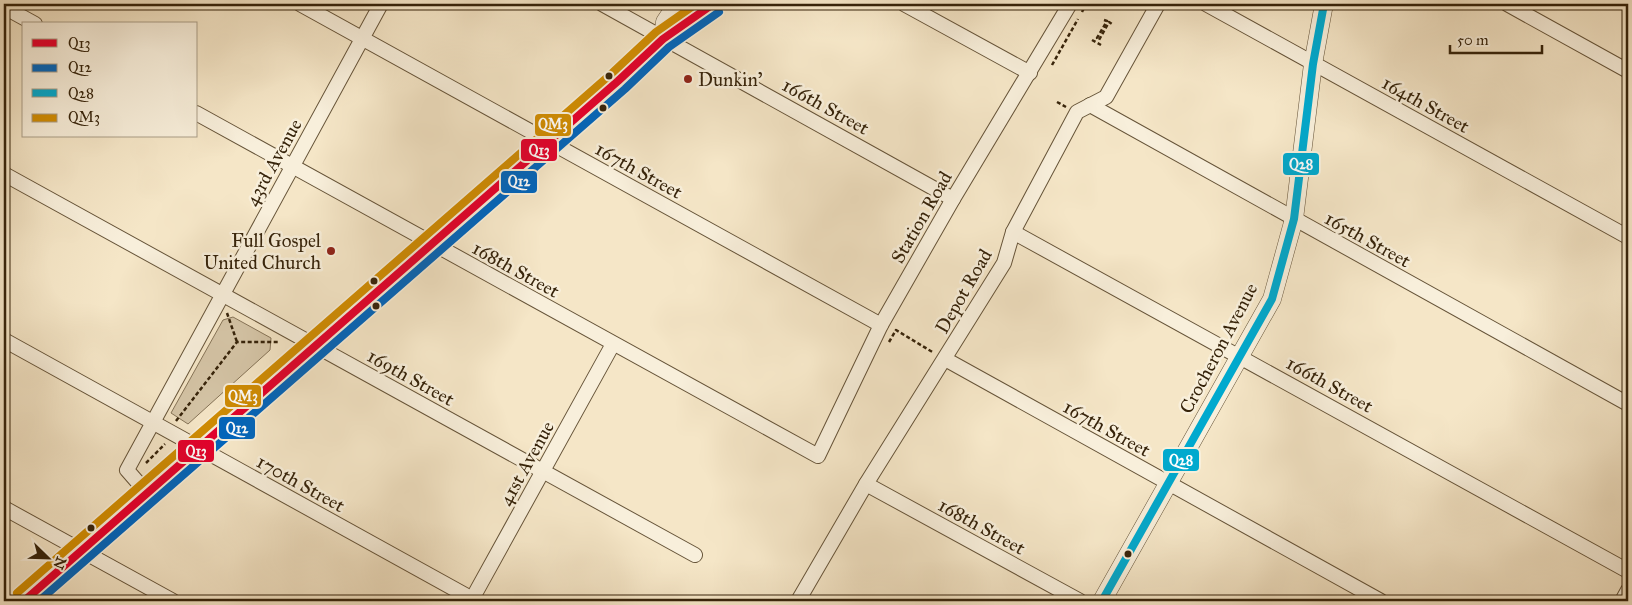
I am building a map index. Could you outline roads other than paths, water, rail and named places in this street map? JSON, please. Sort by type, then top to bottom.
[{"type":"main road","points":[[24,601],[663,39],[713,4]]},
{"type":"street","name":"167th Street","points":[[300,4],[881,325]]},
{"type":"street","name":"43rd Avenue","points":[[147,493],[127,470],[221,294],[381,4]]},
{"type":"street","name":"166th Street","points":[[602,4],[953,199]]},
{"type":"street","points":[[663,39],[665,22],[677,4]]},
{"type":"street","points":[[904,4],[1030,73]]},
{"type":"street","name":"Station Road","points":[[818,456],[881,325],[953,199],[1070,4]]},
{"type":"street","name":"Depot Road","points":[[798,601],[940,356],[1004,263],[1013,232],[1077,112],[1106,97],[1158,4]]},
{"type":"street","name":"164th Street","points":[[1206,4],[1628,237]]},
{"type":"street","name":"Crocheron Avenue","points":[[1102,601],[1272,299],[1294,219],[1313,64],[1324,4]]},
{"type":"street","points":[[1507,4],[1628,71]]},
{"type":"street","points":[[4,6],[32,22]]},
{"type":"street","name":"165th Street","points":[[1090,105],[1628,404]]},
{"type":"street","name":"168th Street","points":[[198,114],[818,456]]},
{"type":"street","name":"169th Street","points":[[4,174],[695,555]]},
{"type":"street","name":"166th Street","points":[[1013,232],[1628,571]]},
{"type":"street","name":"170th Street","points":[[4,340],[473,601]]},
{"type":"street","name":"41st Avenue","points":[[473,601],[613,344]]},
{"type":"street","name":"167th Street","points":[[940,356],[1381,601]]},
{"type":"street","name":"168th Street","points":[[866,484],[1080,601]]},
{"type":"street","points":[[4,508],[173,601]]},
{"type":"street","points":[[1622,601],[1628,590]]},
{"type":"place","name":"Dunkin'","points":[[688,79]]},
{"type":"place","name":"Full Gospel United Church","points":[[331,251]]}]
